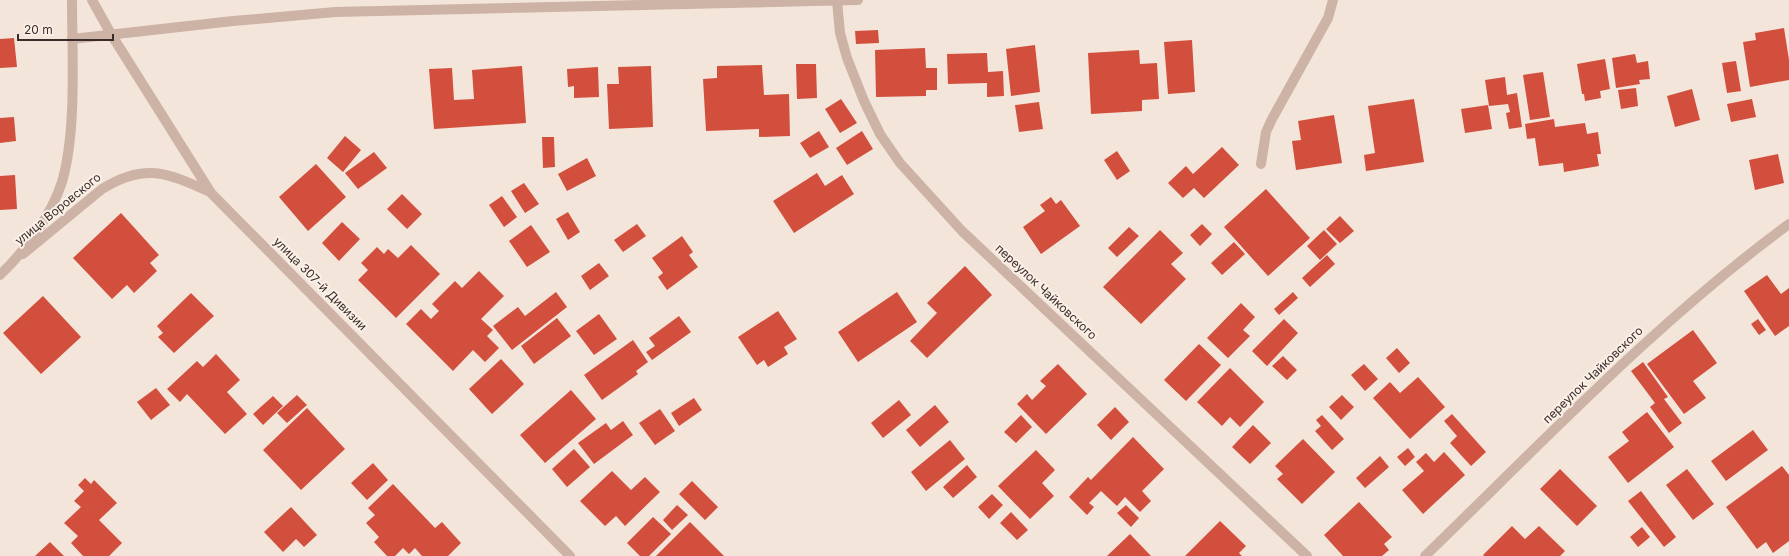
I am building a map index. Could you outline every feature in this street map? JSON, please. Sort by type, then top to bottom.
[{"type":"street","name":"улица Воровского","points":[[14,262],[45,217],[62,182],[70,135],[72,0]]},
{"type":"street","name":"улица 307-й Дивизии","points":[[92,0],[111,34],[211,193],[570,556]]},
{"type":"street","points":[[72,39],[233,21],[335,12],[858,0]]},
{"type":"street","points":[[1261,164],[1263,144],[1269,126],[1328,18],[1333,0]]},
{"type":"street","name":"переулок Чайковского","points":[[837,1],[840,33],[846,58],[880,134],[900,163],[962,231],[1307,556]]},
{"type":"street","name":"улица Воровского","points":[[0,275],[102,189],[114,181],[130,175],[154,172],[174,176],[211,193]]},
{"type":"street","name":"переулок Чайковского","points":[[1425,556],[1667,322],[1751,252],[1789,224]]},
{"type":"building","points":[[1784,28],[1789,60],[1789,80],[1750,87],[1743,42],[1756,40],[1755,33]]},
{"type":"building","points":[[878,30],[879,43],[856,44],[855,31]]},
{"type":"building","points":[[14,38],[17,67],[0,68],[0,39]]},
{"type":"building","points":[[1192,40],[1195,92],[1168,94],[1164,42]]},
{"type":"building","points":[[1035,45],[1040,92],[1011,96],[1006,49]]},
{"type":"building","points":[[925,48],[926,68],[937,68],[937,90],[926,90],[926,96],[876,97],[875,50]]},
{"type":"building","points":[[1139,50],[1140,64],[1157,63],[1159,99],[1142,100],[1142,111],[1091,114],[1088,53]]},
{"type":"building","points":[[987,53],[988,72],[1003,71],[1004,96],[987,97],[987,83],[948,84],[947,54]]},
{"type":"building","points":[[1635,54],[1637,63],[1648,61],[1650,79],[1639,80],[1640,84],[1616,88],[1612,58]]},
{"type":"building","points":[[1605,59],[1610,89],[1600,91],[1601,98],[1585,101],[1584,94],[1582,94],[1577,64]]},
{"type":"building","points":[[1736,61],[1741,91],[1727,93],[1722,63]]},
{"type":"building","points":[[796,64],[816,64],[817,98],[797,99]]},
{"type":"building","points":[[762,65],[764,95],[789,94],[790,136],[759,137],[759,129],[706,131],[703,79],[717,78],[717,66]]},
{"type":"building","points":[[522,66],[526,123],[434,129],[429,69],[452,68],[454,100],[474,99],[472,70]]},
{"type":"building","points":[[651,66],[653,127],[609,129],[607,84],[619,84],[618,67]]},
{"type":"building","points":[[598,67],[599,97],[574,98],[574,86],[568,87],[567,69]]},
{"type":"building","points":[[1543,72],[1550,117],[1530,120],[1523,75]]},
{"type":"building","points":[[1505,77],[1507,95],[1517,93],[1522,127],[1509,129],[1506,113],[1510,112],[1508,104],[1489,106],[1485,80]]},
{"type":"building","points":[[1636,88],[1638,106],[1621,109],[1618,90]]},
{"type":"building","points":[[1692,89],[1700,120],[1675,127],[1667,96]]},
{"type":"building","points":[[841,99],[857,123],[840,133],[825,109]]},
{"type":"building","points":[[1414,99],[1424,162],[1366,171],[1364,155],[1375,153],[1368,106]]},
{"type":"building","points":[[1752,99],[1756,117],[1731,122],[1727,104]]},
{"type":"building","points":[[1039,102],[1043,129],[1019,132],[1015,105]]},
{"type":"building","points":[[1488,105],[1492,129],[1465,133],[1461,109]]},
{"type":"building","points":[[1334,115],[1342,163],[1296,170],[1292,141],[1301,140],[1298,121]]},
{"type":"building","points":[[14,117],[16,141],[0,143],[0,118]]},
{"type":"building","points":[[1554,119],[1555,127],[1585,123],[1587,134],[1598,132],[1601,154],[1597,154],[1599,166],[1564,172],[1563,163],[1539,166],[1535,138],[1527,139],[1525,124]]},
{"type":"building","points":[[819,131],[829,147],[810,158],[800,143]]},
{"type":"building","points":[[862,131],[873,149],[847,165],[836,148]]},
{"type":"building","points":[[345,136],[361,150],[343,172],[327,158]]},
{"type":"building","points":[[542,137],[554,137],[555,167],[543,168]]},
{"type":"building","points":[[1222,147],[1239,165],[1204,198],[1194,188],[1183,198],[1168,183],[1186,166],[1193,174]]},
{"type":"building","points":[[1117,151],[1130,171],[1117,180],[1104,160]]},
{"type":"building","points":[[374,152],[387,168],[358,189],[345,173]]},
{"type":"building","points":[[1778,154],[1784,183],[1755,190],[1749,160]]},
{"type":"building","points":[[587,158],[596,176],[567,191],[558,174]]},
{"type":"building","points":[[316,164],[346,197],[308,231],[279,197]]},
{"type":"building","points":[[817,173],[825,186],[842,175],[854,194],[794,233],[773,201]]},
{"type":"building","points":[[15,175],[17,209],[0,210],[0,176]]},
{"type":"building","points":[[524,183],[539,204],[525,213],[511,191]]},
{"type":"building","points":[[1266,189],[1310,238],[1268,276],[1224,227]]},
{"type":"building","points":[[402,194],[422,214],[407,229],[387,209]]},
{"type":"building","points":[[502,196],[517,217],[504,227],[489,205]]},
{"type":"building","points":[[1051,197],[1056,204],[1061,200],[1080,226],[1041,254],[1023,227],[1045,211],[1040,205]]},
{"type":"building","points":[[568,212],[580,232],[568,240],[556,219]]},
{"type":"building","points":[[121,213],[159,255],[150,263],[157,271],[134,293],[127,285],[112,299],[73,258]]},
{"type":"building","points":[[1340,216],[1354,231],[1340,243],[1326,229]]},
{"type":"building","points":[[342,222],[360,239],[339,261],[322,243]]},
{"type":"building","points":[[637,224],[646,236],[623,252],[614,240]]},
{"type":"building","points":[[1202,224],[1212,234],[1200,246],[1190,235]]},
{"type":"building","points":[[531,225],[550,252],[527,267],[509,241]]},
{"type":"building","points":[[1129,227],[1139,236],[1117,257],[1108,248]]},
{"type":"building","points":[[1160,230],[1183,253],[1171,264],[1186,279],[1141,324],[1103,287]]},
{"type":"building","points":[[1324,230],[1337,244],[1320,260],[1307,246]]},
{"type":"building","points":[[682,236],[693,252],[689,255],[698,267],[667,290],[658,277],[663,273],[652,258]]},
{"type":"building","points":[[1234,242],[1245,254],[1222,275],[1211,263]]},
{"type":"building","points":[[411,245],[440,274],[396,318],[358,280],[368,270],[361,263],[377,247],[384,254],[388,249],[398,258]]},
{"type":"building","points":[[1327,255],[1335,264],[1310,287],[1302,278]]},
{"type":"building","points":[[599,263],[609,276],[590,290],[581,276]]},
{"type":"building","points":[[965,266],[992,295],[927,358],[910,341],[937,313],[927,303]]},
{"type":"building","points":[[479,271],[504,296],[481,319],[493,330],[487,336],[499,348],[485,362],[473,350],[453,371],[406,324],[421,309],[431,319],[439,311],[432,304],[455,281],[462,288]]},
{"type":"building","points":[[1767,275],[1781,294],[1789,288],[1789,326],[1775,336],[1744,291]]},
{"type":"building","points":[[556,292],[567,307],[512,350],[493,326],[518,307],[525,316]]},
{"type":"building","points":[[897,292],[917,322],[858,362],[838,332]]},
{"type":"building","points":[[1293,292],[1298,298],[1279,315],[1274,309]]},
{"type":"building","points":[[191,293],[214,316],[174,353],[158,337],[163,333],[157,326]]},
{"type":"building","points":[[43,296],[81,337],[41,374],[3,333]]},
{"type":"building","points":[[1241,303],[1255,317],[1243,330],[1250,336],[1228,358],[1207,338]]},
{"type":"building","points":[[778,311],[797,339],[784,347],[788,354],[768,367],[764,360],[757,365],[738,337]]},
{"type":"building","points":[[599,314],[617,339],[594,355],[576,331]]},
{"type":"building","points":[[679,316],[691,332],[652,360],[646,352],[655,346],[649,338]]},
{"type":"building","points":[[557,318],[571,336],[534,364],[521,346]]},
{"type":"building","points":[[1284,319],[1298,333],[1267,366],[1252,351]]},
{"type":"building","points":[[1758,319],[1766,330],[1759,335],[1751,324]]},
{"type":"building","points":[[1693,330],[1717,363],[1693,381],[1706,398],[1684,414],[1647,364]]},
{"type":"building","points":[[633,340],[648,362],[636,371],[638,374],[602,400],[584,375]]},
{"type":"building","points":[[1199,344],[1221,365],[1186,401],[1164,380]]},
{"type":"building","points":[[1397,348],[1410,363],[1399,373],[1386,358]]},
{"type":"building","points":[[216,354],[240,380],[227,392],[247,414],[225,434],[187,394],[180,402],[167,389],[197,361],[203,367]]},
{"type":"building","points":[[1283,356],[1297,370],[1287,380],[1272,366]]},
{"type":"building","points":[[501,359],[524,384],[492,414],[469,389]]},
{"type":"building","points":[[1643,362],[1668,397],[1664,399],[1682,423],[1669,433],[1650,407],[1655,403],[1631,371]]},
{"type":"building","points":[[1058,364],[1087,394],[1046,434],[1017,404],[1027,394],[1032,400],[1046,386],[1040,381]]},
{"type":"building","points":[[1364,364],[1378,379],[1365,391],[1351,375]]},
{"type":"building","points":[[1230,368],[1264,402],[1240,427],[1230,417],[1222,426],[1197,402]]},
{"type":"building","points":[[1418,377],[1445,407],[1410,439],[1373,398],[1390,382],[1400,393]]},
{"type":"building","points":[[156,388],[170,405],[151,420],[137,402]]},
{"type":"building","points":[[571,390],[596,419],[545,463],[520,435]]},
{"type":"building","points":[[297,395],[307,405],[287,423],[277,413]]},
{"type":"building","points":[[1342,395],[1354,407],[1341,420],[1329,407]]},
{"type":"building","points":[[273,396],[283,406],[263,425],[253,414]]},
{"type":"building","points":[[694,398],[702,410],[679,426],[671,413]]},
{"type":"building","points":[[899,400],[911,415],[883,438],[871,423]]},
{"type":"building","points":[[935,405],[949,422],[920,447],[906,430]]},
{"type":"building","points":[[1115,407],[1129,422],[1111,440],[1097,425]]},
{"type":"building","points":[[307,408],[345,449],[301,490],[263,450]]},
{"type":"building","points":[[660,409],[675,431],[655,445],[639,423]]},
{"type":"building","points":[[1647,412],[1674,447],[1628,483],[1608,457],[1629,441],[1622,432]]},
{"type":"building","points":[[1452,414],[1486,452],[1471,466],[1450,443],[1457,436],[1444,421]]},
{"type":"building","points":[[1021,415],[1032,427],[1016,443],[1004,432]]},
{"type":"building","points":[[1322,415],[1344,439],[1332,450],[1315,431],[1321,426],[1316,420]]},
{"type":"building","points":[[623,421],[633,435],[594,464],[578,443],[606,423],[611,430]]},
{"type":"building","points":[[1253,425],[1271,443],[1250,464],[1232,447]]},
{"type":"building","points":[[1753,430],[1768,450],[1726,481],[1711,461]]},
{"type":"building","points":[[1133,437],[1164,469],[1142,491],[1151,501],[1140,512],[1125,497],[1117,506],[1101,491],[1089,503],[1094,507],[1087,515],[1069,497],[1088,477],[1091,480]]},
{"type":"building","points":[[1303,439],[1335,472],[1302,504],[1277,479],[1283,474],[1275,466]]},
{"type":"building","points":[[950,440],[965,459],[926,491],[911,472]]},
{"type":"building","points":[[1408,448],[1415,457],[1405,466],[1397,457]]},
{"type":"building","points":[[574,449],[590,467],[567,487],[552,469]]},
{"type":"building","points":[[1036,450],[1055,470],[1042,483],[1054,496],[1030,519],[998,486]]},
{"type":"building","points":[[1444,452],[1465,475],[1423,514],[1402,490],[1424,471],[1416,462],[1426,453],[1434,462]]},
{"type":"building","points":[[1380,456],[1389,467],[1365,488],[1356,478]]},
{"type":"building","points":[[373,463],[388,480],[367,500],[351,483]]},
{"type":"building","points":[[967,465],[977,477],[953,498],[943,487]]},
{"type":"building","points":[[1782,466],[1789,475],[1789,541],[1773,553],[1766,542],[1757,549],[1726,507]]},
{"type":"building","points":[[1560,469],[1597,506],[1577,526],[1540,489]]},
{"type":"building","points":[[1687,469],[1714,504],[1693,520],[1666,485]]},
{"type":"building","points":[[612,471],[631,490],[645,477],[660,492],[625,526],[616,516],[605,526],[580,501]]},
{"type":"building","points":[[85,478],[91,484],[94,480],[117,503],[99,520],[122,543],[109,556],[83,556],[71,543],[78,536],[64,523],[81,507],[74,501],[84,491],[78,485]]},
{"type":"building","points":[[692,481],[718,507],[705,520],[679,494]]},
{"type":"building","points":[[393,484],[435,528],[442,522],[461,543],[448,556],[422,556],[415,548],[409,554],[403,548],[395,556],[387,556],[374,542],[379,537],[366,523],[375,515],[368,508]]},
{"type":"building","points":[[1641,491],[1676,537],[1664,547],[1628,501]]},
{"type":"building","points":[[992,494],[1003,505],[989,519],[978,507]]},
{"type":"building","points":[[1359,502],[1392,537],[1384,544],[1389,550],[1382,556],[1343,556],[1324,535]]},
{"type":"building","points":[[677,505],[688,515],[672,530],[663,520]]},
{"type":"building","points":[[1126,505],[1139,518],[1131,527],[1117,513]]},
{"type":"building","points":[[291,507],[317,535],[304,547],[296,539],[283,552],[264,532]]},
{"type":"building","points":[[1011,512],[1028,530],[1017,540],[1000,523]]},
{"type":"building","points":[[653,517],[671,534],[649,556],[640,556],[627,543]]},
{"type":"building","points":[[1220,521],[1246,546],[1239,553],[1242,556],[1185,556]]},
{"type":"building","points":[[690,522],[724,556],[656,556]]},
{"type":"building","points":[[1512,526],[1525,539],[1539,526],[1565,551],[1560,556],[1484,556],[1483,555]]},
{"type":"building","points":[[1642,527],[1650,537],[1638,547],[1630,537]]},
{"type":"building","points":[[1130,534],[1151,556],[1107,556]]},
{"type":"building","points":[[50,542],[64,556],[35,556]]}]
